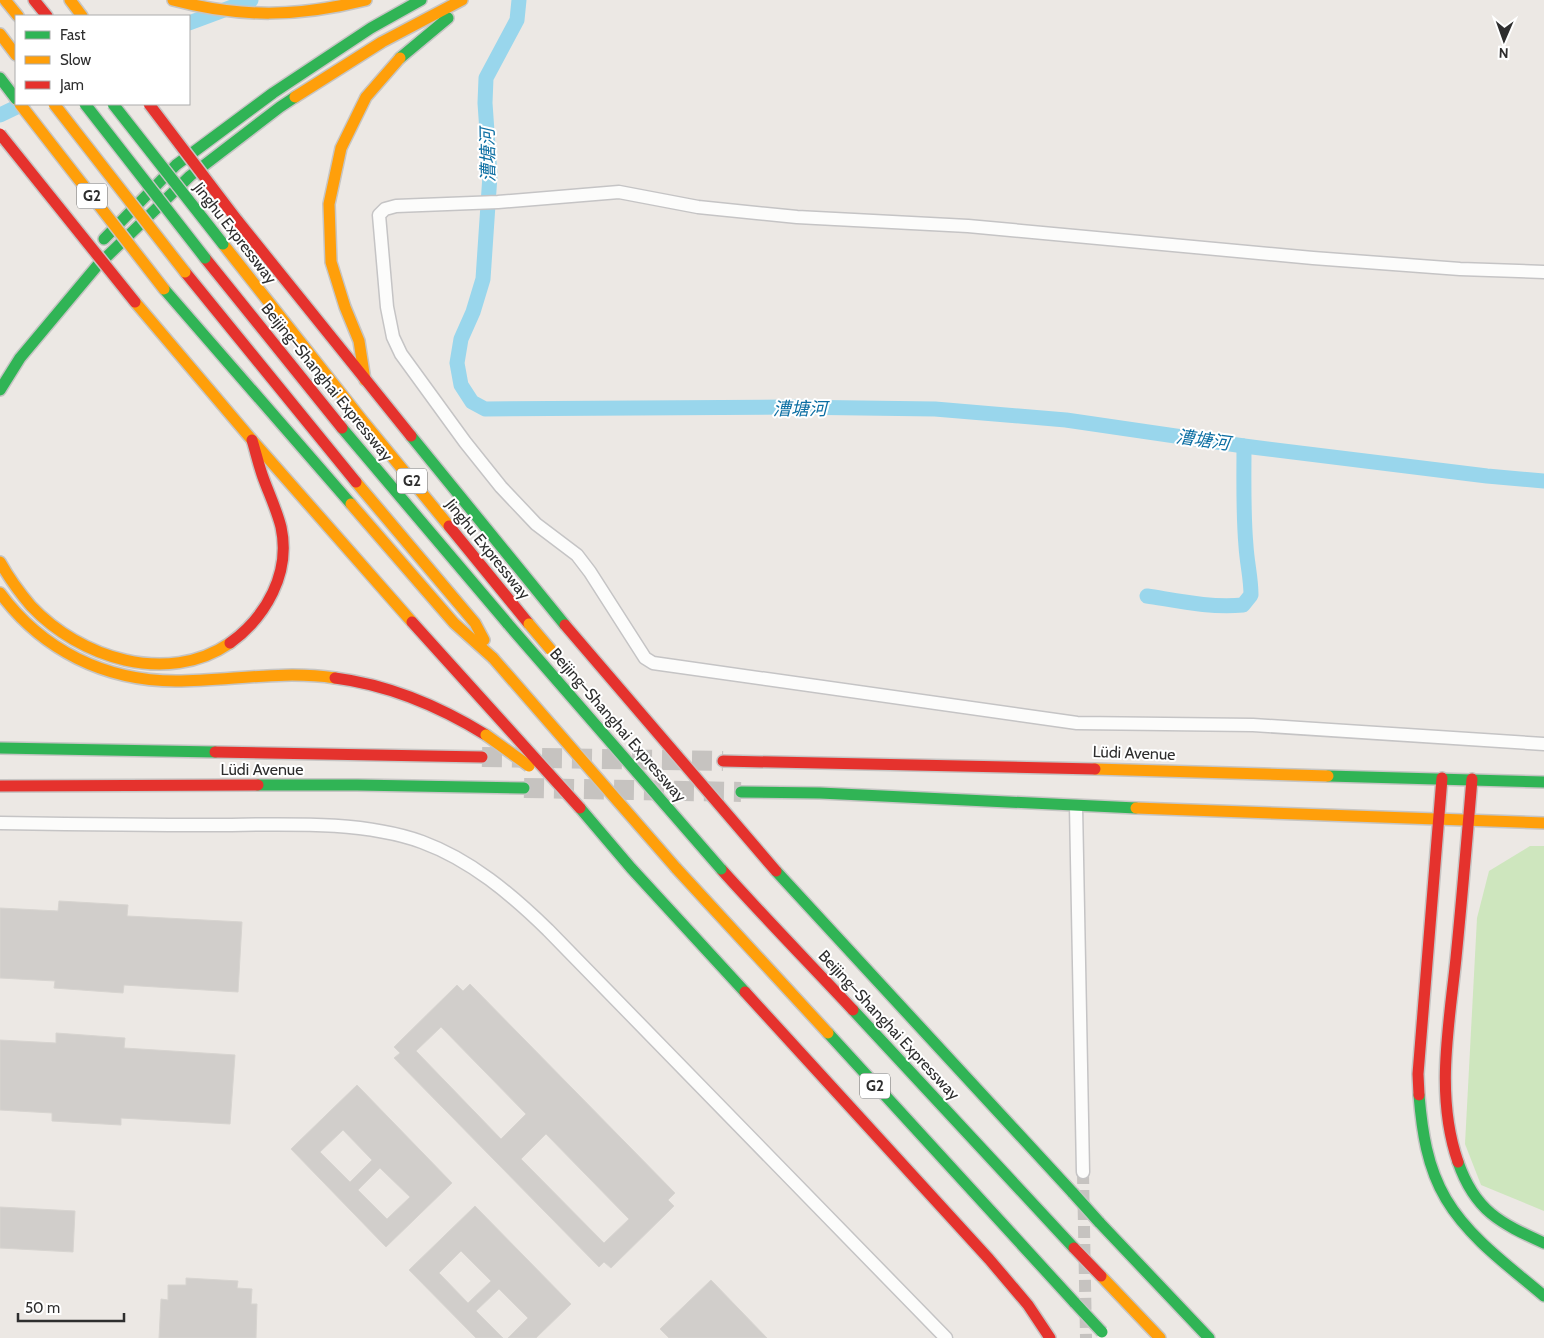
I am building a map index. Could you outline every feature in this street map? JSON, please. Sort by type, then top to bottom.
[{"type":"main road","points":[[5,0],[17,15]]},
{"type":"main road","points":[[34,0],[46,15]]},
{"type":"main road","points":[[70,0],[81,15]]},
{"type":"main road","points":[[173,0],[227,12],[271,14],[315,11],[366,0]]},
{"type":"main road","points":[[86,257],[176,165],[281,88],[371,28],[421,0]]},
{"type":"main road","points":[[0,390],[20,358],[97,266],[190,176],[280,107],[382,42],[462,0]]},
{"type":"main road","points":[[366,381],[359,342],[345,307],[331,262],[329,204],[341,148],[366,97],[402,56],[470,0]]},
{"type":"main road","points":[[0,34],[15,54]]},
{"type":"main road","points":[[0,78],[15,98]]},
{"type":"main road","name":"G2","points":[[21,105],[164,288],[454,623],[493,658],[676,868],[1105,1335]]},
{"type":"main road","name":"G2","points":[[55,105],[185,272],[328,448],[475,623],[493,658]]},
{"type":"main road","name":"Beijing–Shanghai Expressway","points":[[87,105],[205,258],[346,433],[508,624],[721,869],[758,911],[787,939],[1160,1338]]},
{"type":"main road","name":"Jinghu Expressway","points":[[114,105],[362,420],[561,662]]},
{"type":"main road","points":[[150,105],[237,220],[565,625],[776,870],[1099,1222],[1209,1338]]},
{"type":"main road","points":[[0,134],[135,302],[252,440],[412,622],[580,808],[631,868],[989,1259],[1028,1305],[1050,1338]]},
{"type":"main road","points":[[0,562],[7,577],[30,606],[55,628],[95,650],[140,662],[164,664],[188,662],[210,655],[232,643],[253,625],[266,606],[277,582],[283,556],[282,532],[276,507],[263,478],[252,440]]},
{"type":"main road","points":[[0,593],[19,617],[49,642],[79,660],[108,672],[174,681],[262,676],[330,677],[360,681],[420,700],[447,713],[496,742],[580,808]]},
{"type":"main road","name":"Lüdi Avenue","points":[[0,748],[482,756]]},
{"type":"main road","name":"Lüdi Avenue","points":[[723,761],[1076,768],[1544,782]]},
{"type":"main road","points":[[1442,778],[1418,1074],[1420,1113],[1425,1143],[1434,1173],[1457,1215],[1544,1296]]},
{"type":"main road","points":[[1472,779],[1444,1076],[1445,1110],[1449,1139],[1457,1163],[1478,1201],[1494,1218],[1544,1243]]},
{"type":"main road","name":"Lüdi Avenue","points":[[0,786],[357,785],[524,788]]},
{"type":"main road","points":[[741,792],[1544,823]]},
{"type":"main road","name":"G2","points":[[756,890],[767,903],[787,939]]},
{"type":"street","points":[[1544,272],[1460,269],[1313,258],[968,226],[797,217],[698,207],[619,192],[498,202],[396,206],[385,209],[379,215],[387,307],[393,337],[414,373],[501,487],[536,524],[578,555],[645,658],[653,663],[1077,722],[1253,725],[1544,744]]},
{"type":"street","points":[[1076,806],[1083,1172]]},
{"type":"street","points":[[0,823],[312,825],[372,830],[421,842],[457,858],[520,902],[946,1338]]},
{"type":"green space","points":[[1530,846],[1544,846],[1544,1211],[1481,1185],[1465,1144],[1477,918],[1489,871]]},
{"type":"building","points":[[59,901],[128,905],[127,916],[242,922],[238,992],[124,985],[123,993],[54,988],[55,981],[0,978],[0,908],[58,911]]},
{"type":"building","points":[[470,984],[675,1193],[668,1200],[674,1206],[611,1268],[604,1262],[599,1267],[394,1058],[400,1053],[394,1047],[457,985],[463,991]],"holes":[[[441,1027],[526,1114],[501,1139],[416,1051]],[[546,1134],[629,1219],[604,1243],[521,1159]]]},
{"type":"building","points":[[56,1033],[125,1038],[124,1048],[235,1055],[230,1124],[121,1118],[121,1125],[52,1121],[52,1113],[0,1110],[0,1040],[56,1043]]},
{"type":"building","points":[[357,1085],[452,1183],[386,1247],[291,1149]],"holes":[[[343,1130],[372,1160],[350,1182],[320,1152]],[[380,1168],[410,1197],[387,1219],[358,1190]]]},
{"type":"building","points":[[475,1206],[571,1304],[536,1338],[508,1338],[528,1318],[499,1289],[476,1311],[503,1338],[476,1338],[409,1270]],"holes":[[[461,1251],[491,1281],[468,1303],[439,1273]]]},
{"type":"building","points":[[0,1207],[75,1211],[73,1252],[0,1248]]},
{"type":"building","points":[[186,1278],[238,1281],[237,1288],[252,1289],[251,1304],[257,1304],[256,1338],[159,1338],[161,1299],[168,1300],[168,1285],[186,1285]]},
{"type":"building","points":[[711,1280],[767,1338],[669,1338],[660,1329]]},
{"type":"waterway","name":"漕塘河","points":[[190,23],[251,0]]},
{"type":"waterway","name":"漕塘河","points":[[519,0],[517,20],[486,78],[485,103],[490,175],[483,279],[473,312],[461,339],[457,363],[461,385],[472,402],[485,409],[788,407],[935,409],[1066,420],[1244,446],[1487,476],[1544,481]]},
{"type":"waterway","name":"漕塘河","points":[[0,115],[21,105]]},
{"type":"waterway","points":[[1147,596],[1195,604],[1231,606],[1243,605],[1251,595],[1244,521],[1244,446]]},
{"type":"tunnel","points":[[482,757],[723,761]]},
{"type":"tunnel","points":[[524,788],[741,792]]},
{"type":"tunnel","points":[[1083,1172],[1086,1338]]},
{"type":"traffic: fast","points":[[104,239],[176,165],[273,93],[371,28],[421,0]]},
{"type":"traffic: fast","points":[[400,58],[448,18]]},
{"type":"traffic: fast","points":[[0,78],[15,98]]},
{"type":"traffic: fast","points":[[0,390],[20,358],[97,266],[190,176],[295,97]]},
{"type":"traffic: fast","points":[[86,105],[205,258]]},
{"type":"traffic: fast","points":[[114,105],[223,244]]},
{"type":"traffic: fast","points":[[164,289],[351,504]]},
{"type":"traffic: fast","points":[[342,428],[508,624]]},
{"type":"traffic: fast","points":[[411,436],[565,625]]},
{"type":"traffic: fast","points":[[508,624],[721,869]]},
{"type":"traffic: fast","points":[[0,748],[215,752]]},
{"type":"traffic: fast","points":[[1328,776],[1544,782]]},
{"type":"traffic: fast","points":[[258,785],[524,788]]},
{"type":"traffic: fast","points":[[741,792],[820,793],[1136,808]]},
{"type":"traffic: fast","points":[[580,808],[631,868],[745,992]]},
{"type":"traffic: fast","points":[[776,871],[1073,1193]]},
{"type":"traffic: fast","points":[[853,1010],[1074,1248]]},
{"type":"traffic: fast","points":[[828,1033],[1075,1303]]},
{"type":"traffic: fast","points":[[1419,1095],[1426,1148],[1434,1174],[1446,1199],[1466,1227],[1478,1239],[1544,1296]]},
{"type":"traffic: fast","points":[[1458,1162],[1472,1193],[1481,1204],[1502,1222],[1544,1243]]},
{"type":"traffic: fast","points":[[1073,1193],[1099,1222]]},
{"type":"traffic: fast","points":[[1099,1222],[1209,1338]]},
{"type":"traffic: fast","points":[[1075,1303],[1102,1332]]},
{"type":"traffic: slow","points":[[5,0],[17,15]]},
{"type":"traffic: slow","points":[[70,0],[81,15]]},
{"type":"traffic: slow","points":[[173,0],[222,10],[270,13],[317,10],[366,0]]},
{"type":"traffic: slow","points":[[295,97],[382,42],[462,0]]},
{"type":"traffic: slow","points":[[0,34],[15,54]]},
{"type":"traffic: slow","points":[[365,380],[359,341],[345,307],[331,262],[329,204],[341,148],[366,97],[400,58]]},
{"type":"traffic: slow","points":[[21,105],[164,289]]},
{"type":"traffic: slow","points":[[55,105],[185,272]]},
{"type":"traffic: slow","points":[[223,244],[362,420],[449,526]]},
{"type":"traffic: slow","points":[[135,302],[252,440],[412,622]]},
{"type":"traffic: slow","points":[[356,482],[475,623],[484,640]]},
{"type":"traffic: slow","points":[[351,504],[454,623],[493,658]]},
{"type":"traffic: slow","points":[[0,562],[31,606],[51,624],[74,640],[99,652],[125,660],[152,664],[179,663],[205,656],[230,643]]},
{"type":"traffic: slow","points":[[0,593],[35,631],[55,646],[100,668],[124,675],[150,680],[176,681],[275,675],[335,678]]},
{"type":"traffic: slow","points":[[529,624],[551,650]]},
{"type":"traffic: slow","points":[[493,658],[676,868]]},
{"type":"traffic: slow","points":[[486,735],[529,766]]},
{"type":"traffic: slow","points":[[1095,769],[1328,776]]},
{"type":"traffic: slow","points":[[1136,808],[1544,823]]},
{"type":"traffic: slow","points":[[676,868],[828,1033]]},
{"type":"traffic: slow","points":[[1101,1276],[1160,1338]]},
{"type":"traffic: jam","points":[[34,0],[46,15]]},
{"type":"traffic: jam","points":[[150,105],[237,220]]},
{"type":"traffic: jam","points":[[0,134],[135,302]]},
{"type":"traffic: jam","points":[[237,220],[411,436]]},
{"type":"traffic: jam","points":[[205,258],[342,428]]},
{"type":"traffic: jam","points":[[185,272],[356,482]]},
{"type":"traffic: jam","points":[[230,643],[255,620],[265,607],[279,577],[282,561],[281,527],[262,475],[252,440]]},
{"type":"traffic: jam","points":[[449,526],[529,624]]},
{"type":"traffic: jam","points":[[412,622],[580,808]]},
{"type":"traffic: jam","points":[[565,625],[776,871]]},
{"type":"traffic: jam","points":[[335,678],[395,691],[414,698],[486,735]]},
{"type":"traffic: jam","points":[[215,752],[482,757]]},
{"type":"traffic: jam","points":[[723,761],[1095,769]]},
{"type":"traffic: jam","points":[[1419,1095],[1418,1074],[1442,778]]},
{"type":"traffic: jam","points":[[1458,1162],[1451,1137],[1445,1086],[1447,1035],[1472,779]]},
{"type":"traffic: jam","points":[[0,786],[258,785]]},
{"type":"traffic: jam","points":[[721,869],[853,1010]]},
{"type":"traffic: jam","points":[[745,992],[989,1259],[1028,1305],[1050,1338]]},
{"type":"traffic: jam","points":[[1074,1248],[1101,1276]]}]
